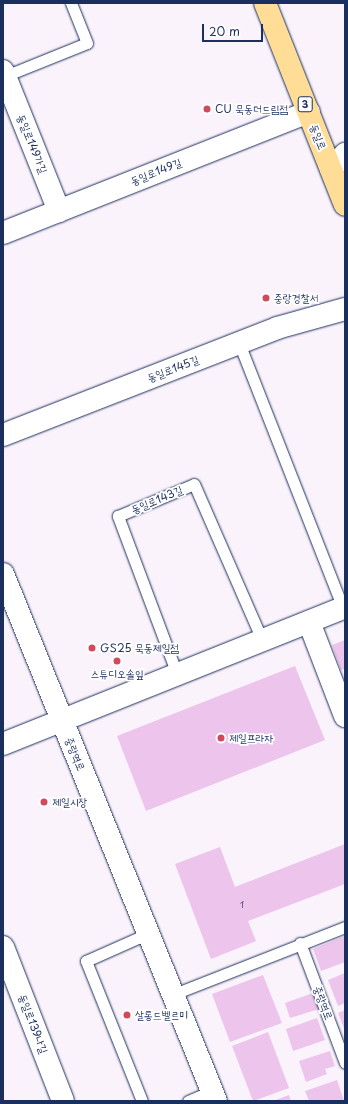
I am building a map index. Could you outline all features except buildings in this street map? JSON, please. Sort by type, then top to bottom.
[{"type":"main road","name":"동일로","points":[[266,3],[309,112],[338,161],[345,204]]},
{"type":"street","name":"동일로149가길","points":[[4,74],[59,211]]},
{"type":"street","name":"동일로149길","points":[[3,233],[309,112]]},
{"type":"street","name":"동일로145길","points":[[3,435],[277,328],[345,309]]},
{"type":"street","name":"중랑역로","points":[[3,574],[214,1096]]},
{"type":"street","points":[[3,744],[344,608]]},
{"type":"street","points":[[309,622],[345,716]]},
{"type":"street","name":"동일로139나길","points":[[3,947],[63,1101]]},
{"type":"lane","name":"동일로149가길","points":[[4,74],[87,43],[71,3]]},
{"type":"lane","points":[[239,343],[344,608]]},
{"type":"lane","name":"동일로143길","points":[[177,674],[118,516],[194,484],[262,640]]},
{"type":"lane","points":[[174,994],[300,943],[345,927]]},
{"type":"lane","points":[[142,1101],[86,961],[149,934]]},
{"type":"lane","name":"중랑역로","points":[[300,943],[345,1063]]},
{"type":"lane","name":"중랑역로","points":[[188,1101],[214,1096]]},
{"type":"place","name":"CU 묵동더드림점","points":[[207,109]]},
{"type":"place","name":"중랑경찰서","points":[[266,298]]},
{"type":"place","name":"GS25 묵동제일점","points":[[92,648]]},
{"type":"place","name":"스튜디오솔잎","points":[[117,661]]},
{"type":"place","name":"제일프라자","points":[[221,738]]},
{"type":"place","name":"제일시장","points":[[44,802]]},
{"type":"place","name":"살롱드벨르미","points":[[127,1015]]}]
